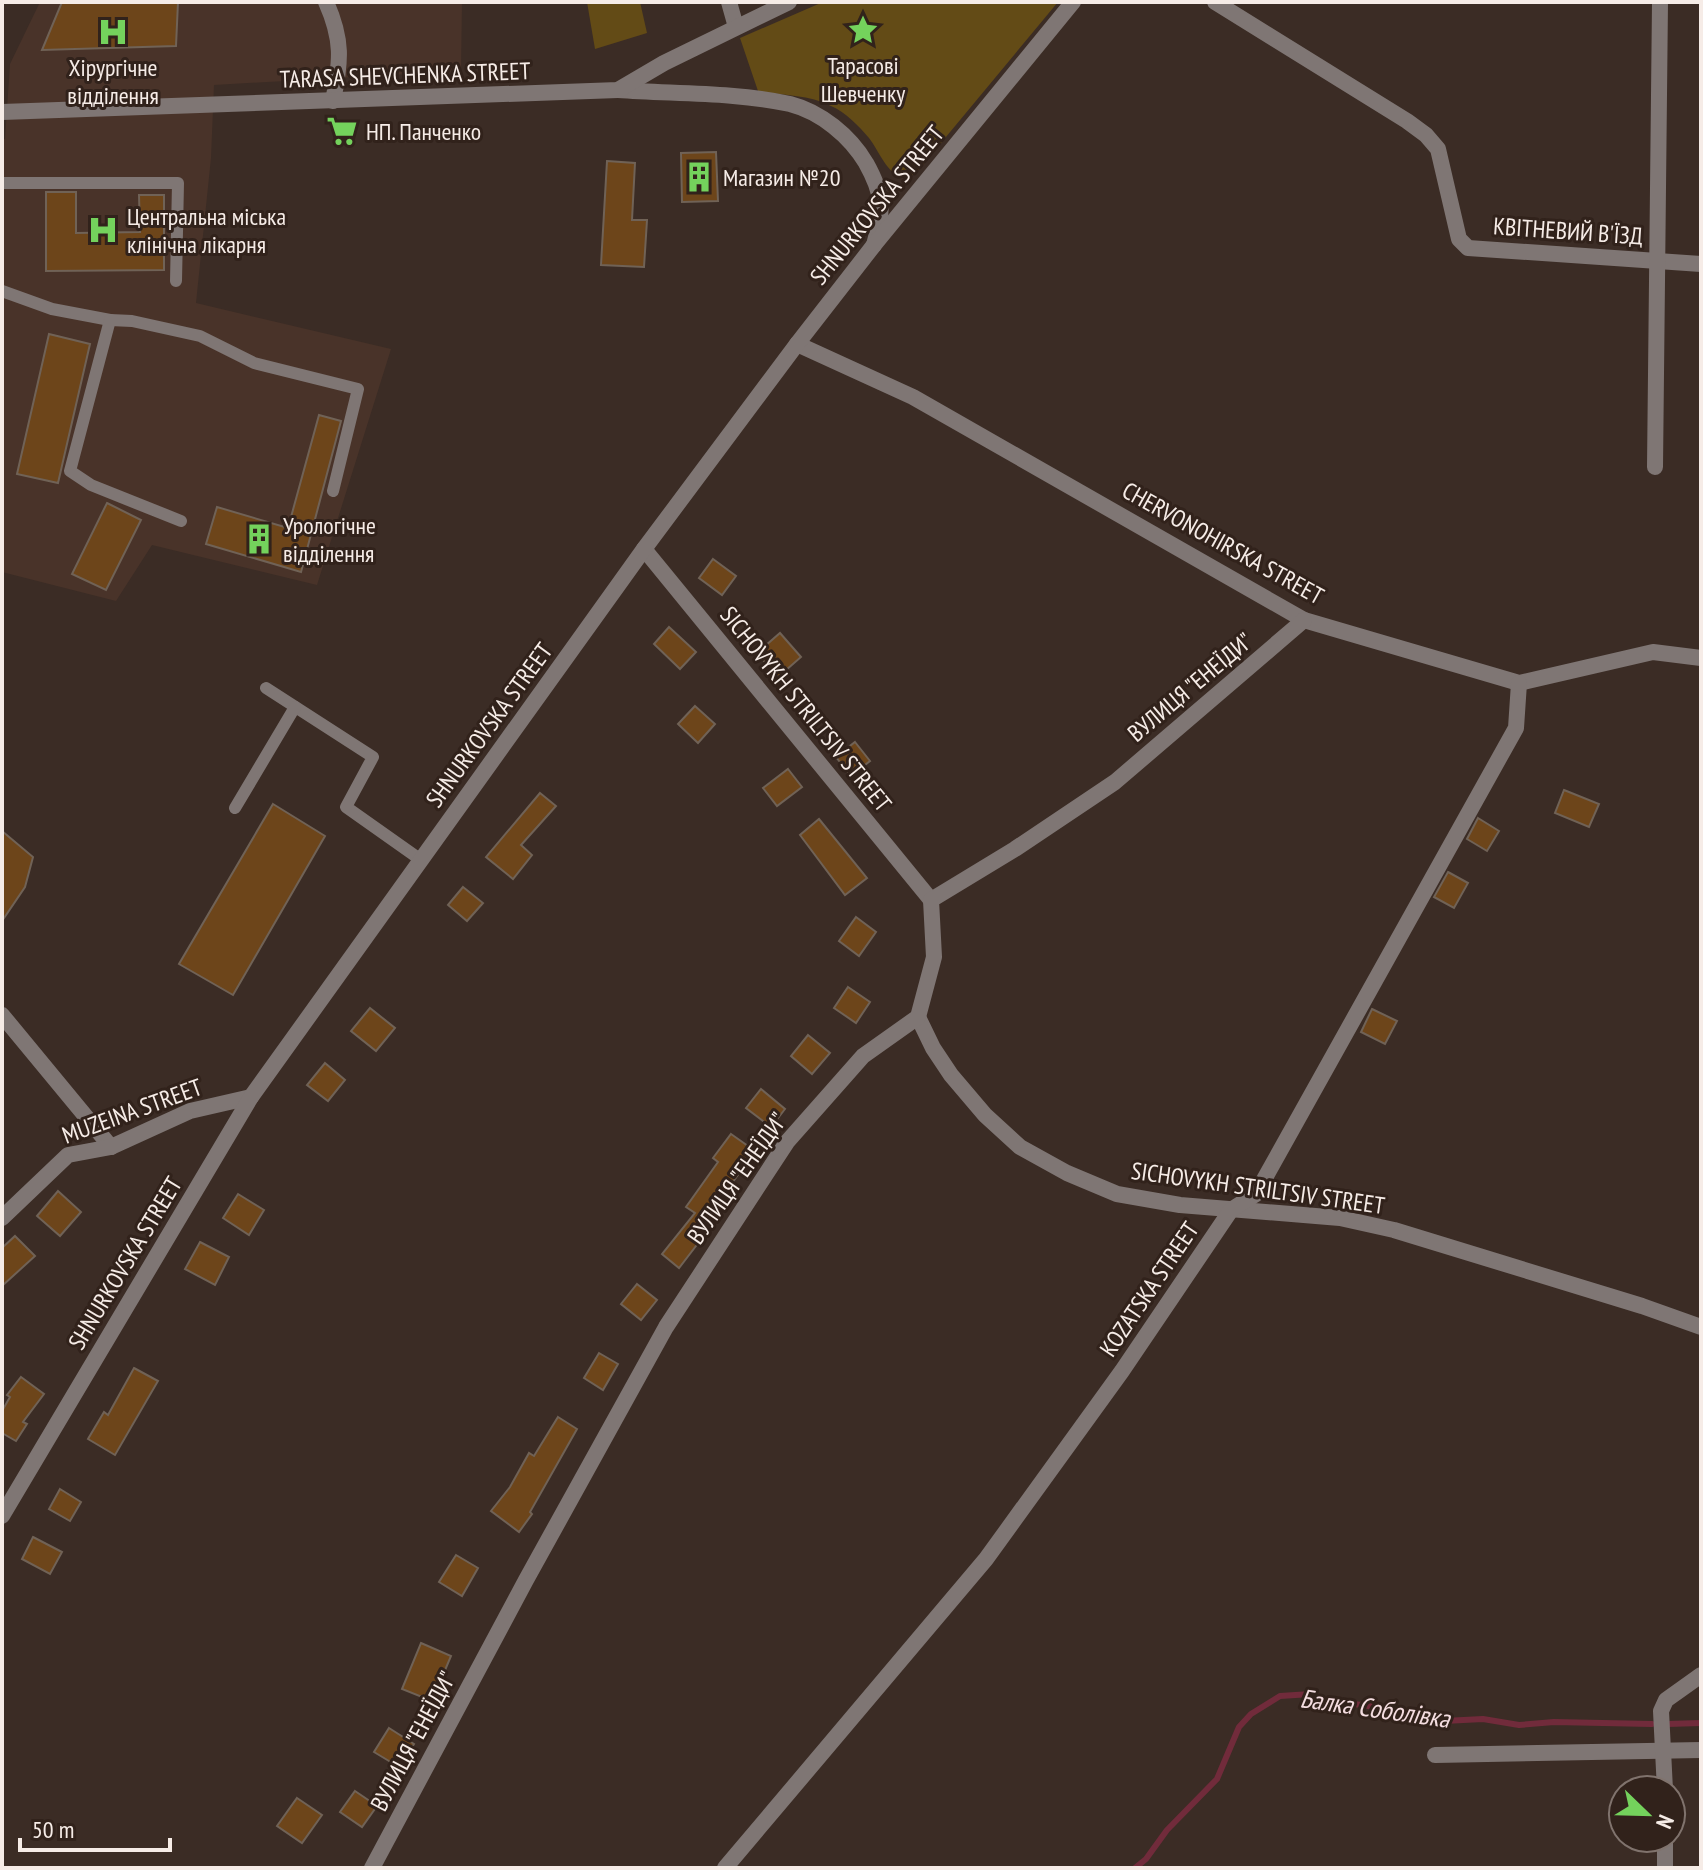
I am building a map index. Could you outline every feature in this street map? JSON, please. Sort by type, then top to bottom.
[{"type":"street","points":[[326,2],[337,26],[341,53],[333,101]]},
{"type":"street","points":[[729,2],[736,27]]},
{"type":"street","name":"TARASA SHEVCHENKA STREET","points":[[2,112],[618,90],[664,63],[789,2]]},
{"type":"street","name":"SHNURKOVSKA STREET","points":[[2,1516],[251,1097],[644,549],[797,344],[1073,2]]},
{"type":"street","name":"КВІТНЕВИЙ В'ЇЗД","points":[[1215,2],[1426,135],[1438,149],[1459,239],[1468,248],[1701,264]]},
{"type":"street","points":[[1655,467],[1660,2]]},
{"type":"street","points":[[618,90],[741,98],[792,105],[828,121],[857,148],[876,182],[882,212],[874,245]]},
{"type":"street","name":"CHERVONOHIRSKA STREET","points":[[797,344],[913,397],[1304,620],[1519,683],[1653,652],[1701,658]]},
{"type":"street","name":"SICHOVYKH STRILTSIV STREET","points":[[644,549],[931,900]]},
{"type":"street","name":"ВУЛИЦЯ \"ЕНЕЇДИ\"","points":[[931,900],[1015,849],[1115,782],[1304,620]]},
{"type":"street","name":"KOZATSKA STREET","points":[[725,1868],[986,1559],[1122,1371],[1231,1210],[1256,1194],[1516,728],[1519,683]]},
{"type":"street","points":[[918,1017],[934,957],[931,900]]},
{"type":"street","points":[[2,1015],[111,1147]]},
{"type":"street","name":"SICHOVYKH STRILTSIV STREET","points":[[918,1017],[951,1075],[985,1115],[1020,1147],[1067,1173],[1117,1194],[1231,1210],[1340,1218],[1394,1230],[1701,1327]]},
{"type":"street","name":"ВУЛИЦЯ \"ЕНЕЇДИ\"","points":[[372,1868],[666,1327],[787,1142],[863,1056],[918,1017]]},
{"type":"street","name":"MUZEINA STREET","points":[[2,1218],[68,1155],[111,1147],[190,1111],[251,1097]]},
{"type":"street","points":[[1665,1774],[1661,1711],[1666,1700],[1701,1675]]},
{"type":"street","points":[[1435,1755],[1701,1750]]},
{"type":"lane","points":[[2,183],[178,183],[176,281]]},
{"type":"lane","points":[[2,291],[52,309],[132,321],[200,336],[254,363],[358,389],[333,491]]},
{"type":"lane","points":[[110,320],[70,471],[91,485],[181,521]]},
{"type":"lane","points":[[266,688],[373,757],[346,807],[421,860]]},
{"type":"lane","points":[[235,808],[295,707]]},
{"type":"shaded area","name":"Центральна міська клінічна лікарня","points":[[40,2],[462,2],[461,71],[214,85],[211,158],[196,303],[391,349],[317,585],[152,545],[116,601],[2,572],[2,139],[5,139],[10,64]]},
{"type":"shaded area","points":[[587,2],[640,2],[647,33],[595,49]]},
{"type":"shaded area","points":[[823,2],[1058,2],[921,167],[906,177],[894,173],[865,133],[836,109],[813,99],[758,91],[740,38]]},
{"type":"building","name":"Хірургічне відділення","points":[[62,2],[178,2],[176,46],[42,50]]},
{"type":"building","name":"Магазин №20","points":[[716,152],[718,201],[682,202],[681,153]]},
{"type":"building","points":[[607,161],[635,163],[632,220],[647,220],[644,267],[601,265]]},
{"type":"building","points":[[46,192],[76,192],[76,233],[140,232],[139,195],[164,195],[164,270],[46,271]]},
{"type":"building","points":[[49,334],[90,344],[58,483],[17,474]]},
{"type":"building","points":[[319,415],[341,421],[301,572],[206,544],[217,507],[288,528]]},
{"type":"building","points":[[107,503],[141,520],[106,590],[72,574]]},
{"type":"building","points":[[713,559],[736,576],[722,595],[699,578]]},
{"type":"building","points":[[669,627],[696,652],[680,669],[654,644]]},
{"type":"building","points":[[780,633],[801,657],[778,677],[757,653]]},
{"type":"building","points":[[695,706],[715,724],[698,743],[678,724]]},
{"type":"building","points":[[855,742],[870,761],[851,776],[836,757]]},
{"type":"building","points":[[788,769],[802,787],[777,806],[763,788]]},
{"type":"building","points":[[1564,790],[1599,804],[1589,827],[1555,813]]},
{"type":"building","points":[[540,793],[556,806],[521,845],[532,855],[513,879],[486,857]]},
{"type":"building","points":[[273,804],[325,836],[233,995],[179,964]]},
{"type":"building","points":[[1478,818],[1499,831],[1487,851],[1467,839]]},
{"type":"building","points":[[819,819],[867,878],[845,895],[800,835]]},
{"type":"building","points":[[2,831],[33,857],[25,887],[2,921]]},
{"type":"building","points":[[1448,872],[1468,883],[1454,908],[1434,897]]},
{"type":"building","points":[[463,887],[483,903],[467,921],[448,905]]},
{"type":"building","points":[[856,917],[876,932],[859,956],[839,941]]},
{"type":"building","points":[[848,987],[870,1002],[856,1023],[834,1008]]},
{"type":"building","points":[[370,1008],[395,1028],[376,1051],[351,1031]]},
{"type":"building","points":[[1372,1009],[1397,1021],[1385,1044],[1361,1032]]},
{"type":"building","points":[[808,1035],[830,1053],[812,1074],[791,1056]]},
{"type":"building","points":[[325,1063],[345,1080],[328,1101],[307,1085]]},
{"type":"building","points":[[761,1089],[785,1109],[771,1127],[746,1108]]},
{"type":"building","points":[[731,1134],[755,1151],[720,1200],[695,1239],[699,1242],[679,1268],[662,1254],[695,1213],[686,1207],[718,1162],[713,1158]]},
{"type":"building","points":[[58,1191],[81,1212],[60,1236],[37,1216]]},
{"type":"building","points":[[238,1194],[264,1210],[249,1235],[223,1218]]},
{"type":"building","points":[[15,1236],[35,1256],[2,1286],[2,1248]]},
{"type":"building","points":[[200,1242],[229,1257],[215,1285],[185,1269]]},
{"type":"building","points":[[637,1284],[657,1300],[641,1320],[621,1304]]},
{"type":"building","points":[[599,1353],[618,1364],[603,1390],[584,1378]]},
{"type":"building","points":[[134,1368],[158,1381],[115,1455],[88,1439],[104,1412],[108,1415]]},
{"type":"building","points":[[21,1377],[44,1394],[23,1422],[27,1424],[16,1441],[2,1433],[2,1411],[10,1397],[7,1395]]},
{"type":"building","points":[[558,1417],[577,1429],[530,1512],[532,1514],[519,1532],[491,1511],[510,1487],[529,1453],[534,1456]]},
{"type":"building","points":[[60,1489],[81,1502],[70,1521],[49,1509]]},
{"type":"building","points":[[33,1537],[62,1552],[50,1574],[22,1559]]},
{"type":"building","points":[[456,1555],[478,1568],[462,1596],[439,1582]]},
{"type":"building","points":[[421,1643],[451,1656],[432,1701],[402,1689]]},
{"type":"building","points":[[389,1728],[414,1744],[399,1767],[374,1752]]},
{"type":"building","points":[[355,1791],[377,1806],[362,1827],[340,1812]]},
{"type":"building","points":[[297,1798],[322,1815],[302,1843],[277,1826]]},
{"type":"waterway","name":"Балка Соболівка","points":[[1135,1868],[1217,1779],[1239,1727],[1251,1714],[1280,1696],[1311,1694],[1332,1702],[1444,1721],[1483,1719],[1519,1725],[1554,1722],[1652,1724]]},
{"type":"waterway","name":"Балка Соболівка","points":[[1667,1724],[1701,1723]]},
{"type":"place","name":"Тарасові Шевченку","points":[[863,30]]},
{"type":"place","name":"Хірургічне відділення","points":[[113,32]]},
{"type":"place","name":"НП. Панченко","points":[[342,131]]},
{"type":"place","name":"Магазин №20","points":[[699,177]]},
{"type":"place","name":"Центральна міська клінічна лікарня","points":[[103,230]]},
{"type":"place","name":"Урологічне відділення","points":[[259,539]]}]
